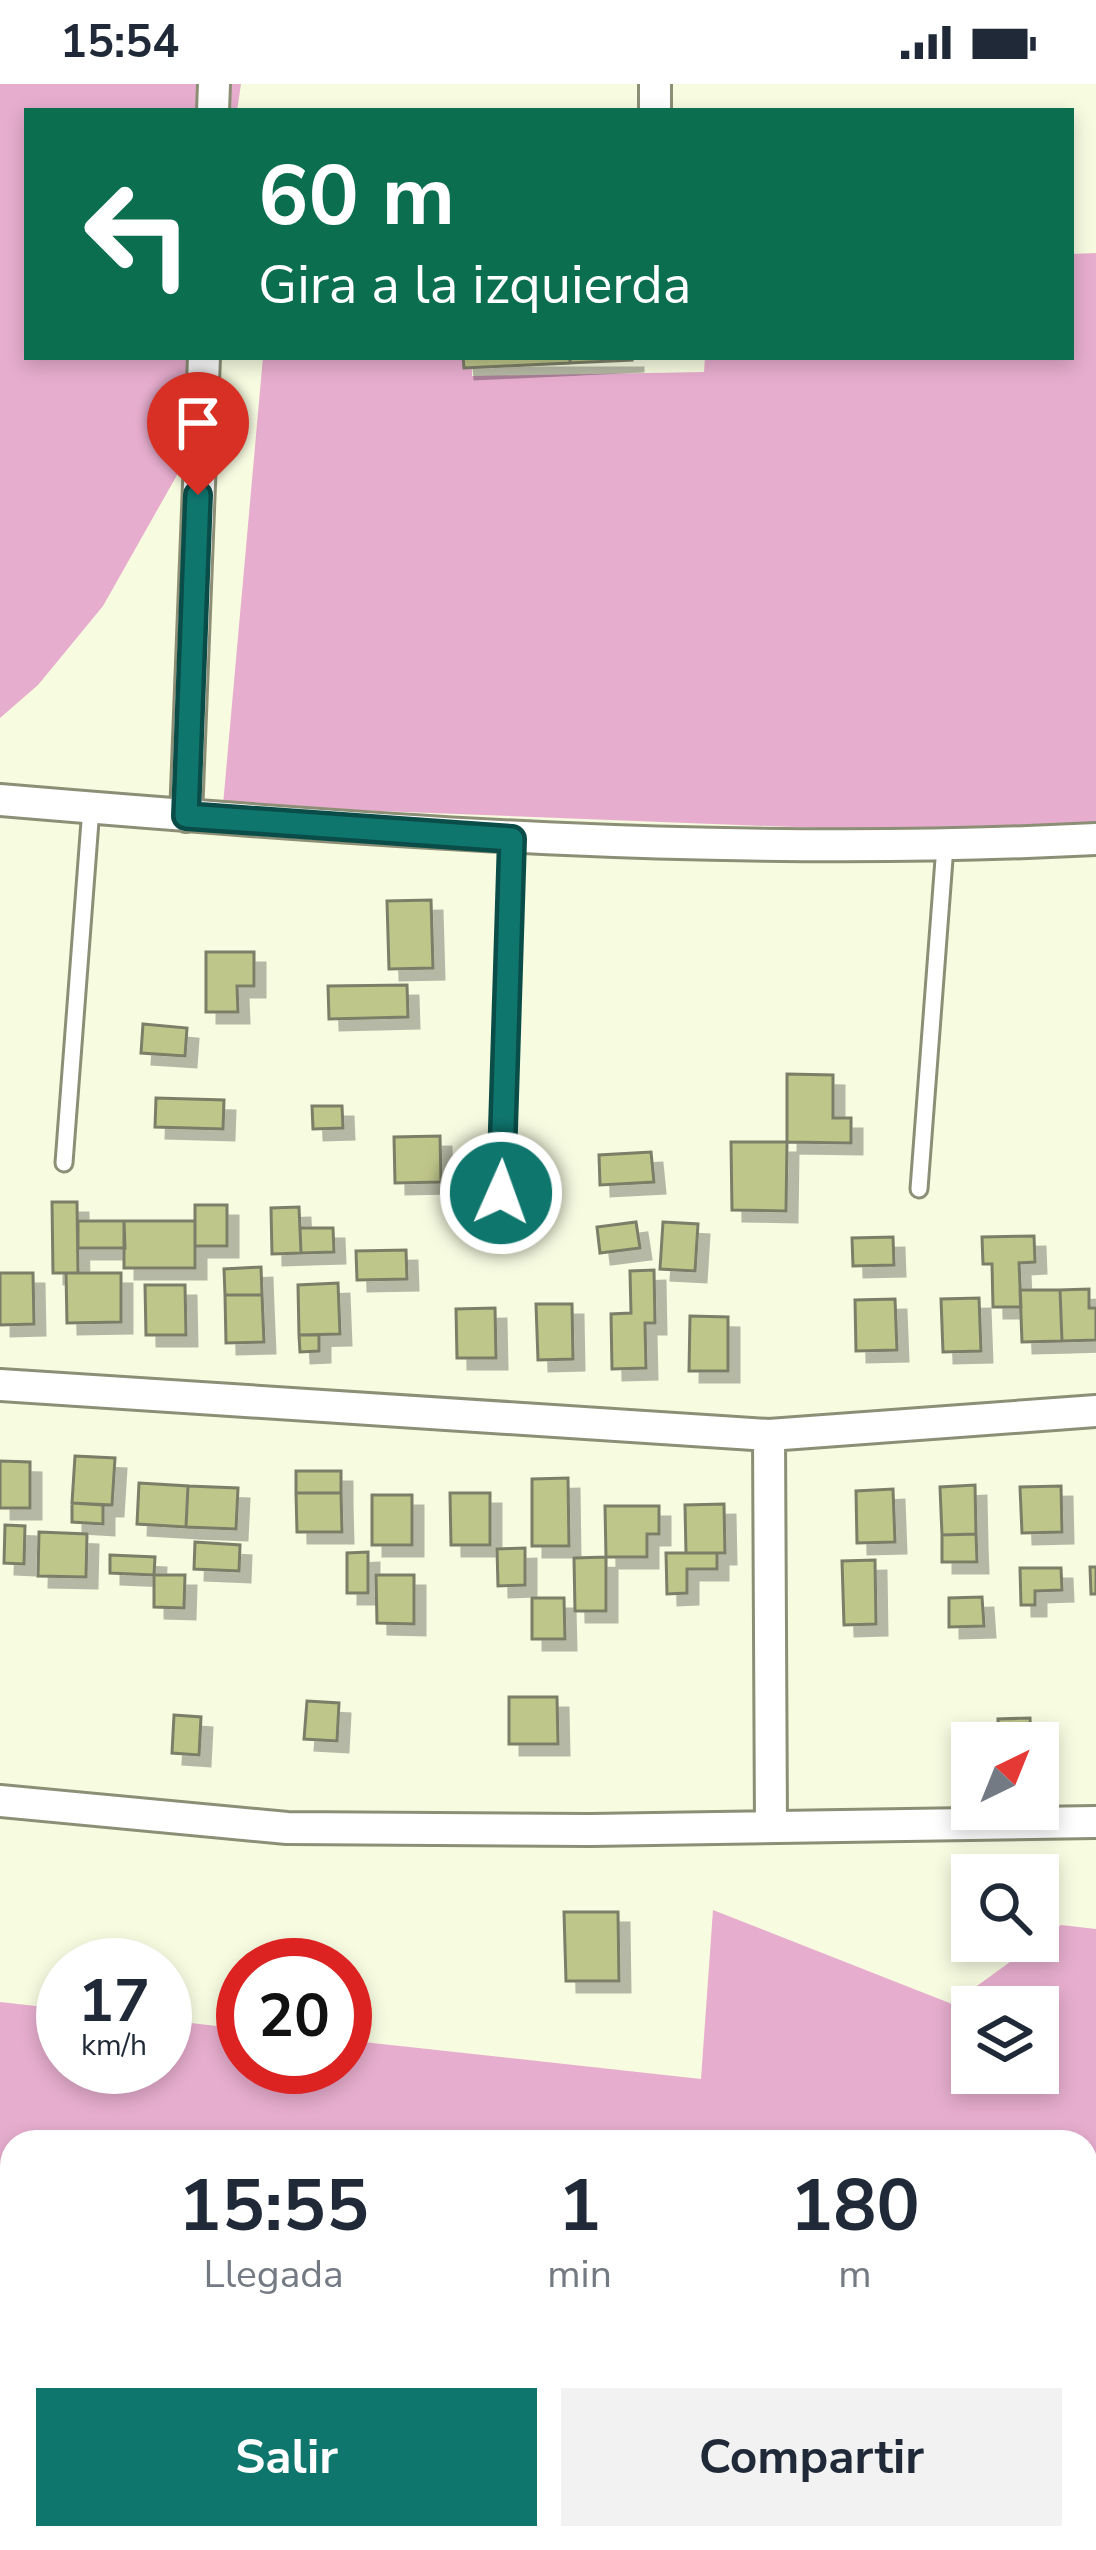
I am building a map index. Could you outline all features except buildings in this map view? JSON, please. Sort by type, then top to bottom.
[{"type":"street","points":[[186,816],[204,360]]},
{"type":"street","points":[[0,800],[512,839],[945,847],[1096,838]]},
{"type":"street","points":[[0,1384],[770,1435],[1096,1411]]},
{"type":"street","points":[[770,1435],[771,1827]]},
{"type":"street","points":[[0,1802],[287,1828],[1096,1822]]},
{"type":"lane","points":[[64,1163],[91,808]]},
{"type":"lane","points":[[501,1193],[512,839]]},
{"type":"lane","points":[[920,1189],[945,847]]},
{"type":"shaded area","points":[[0,84],[241,84],[237,108],[24,108],[24,360],[211,360],[194,445],[103,606],[38,685],[0,718]]},
{"type":"shaded area","points":[[1096,253],[1096,824],[946,833],[223,805],[263,360],[472,360],[472,376],[704,372],[705,360],[1074,360],[1074,254]]},
{"type":"shaded area","points":[[713,1910],[951,2004],[951,2094],[1059,2094],[1059,1986],[977,1986],[1010,1962],[1059,1962],[1061,1925],[1096,1929],[1096,2130],[0,2130],[0,2002],[36,2006],[36,2094],[192,2094],[192,2023],[216,2026],[216,2094],[372,2094],[372,2043],[701,2079]]},
{"type":"route","points":[[198,495],[186,816],[512,839],[501,1193]]}]
